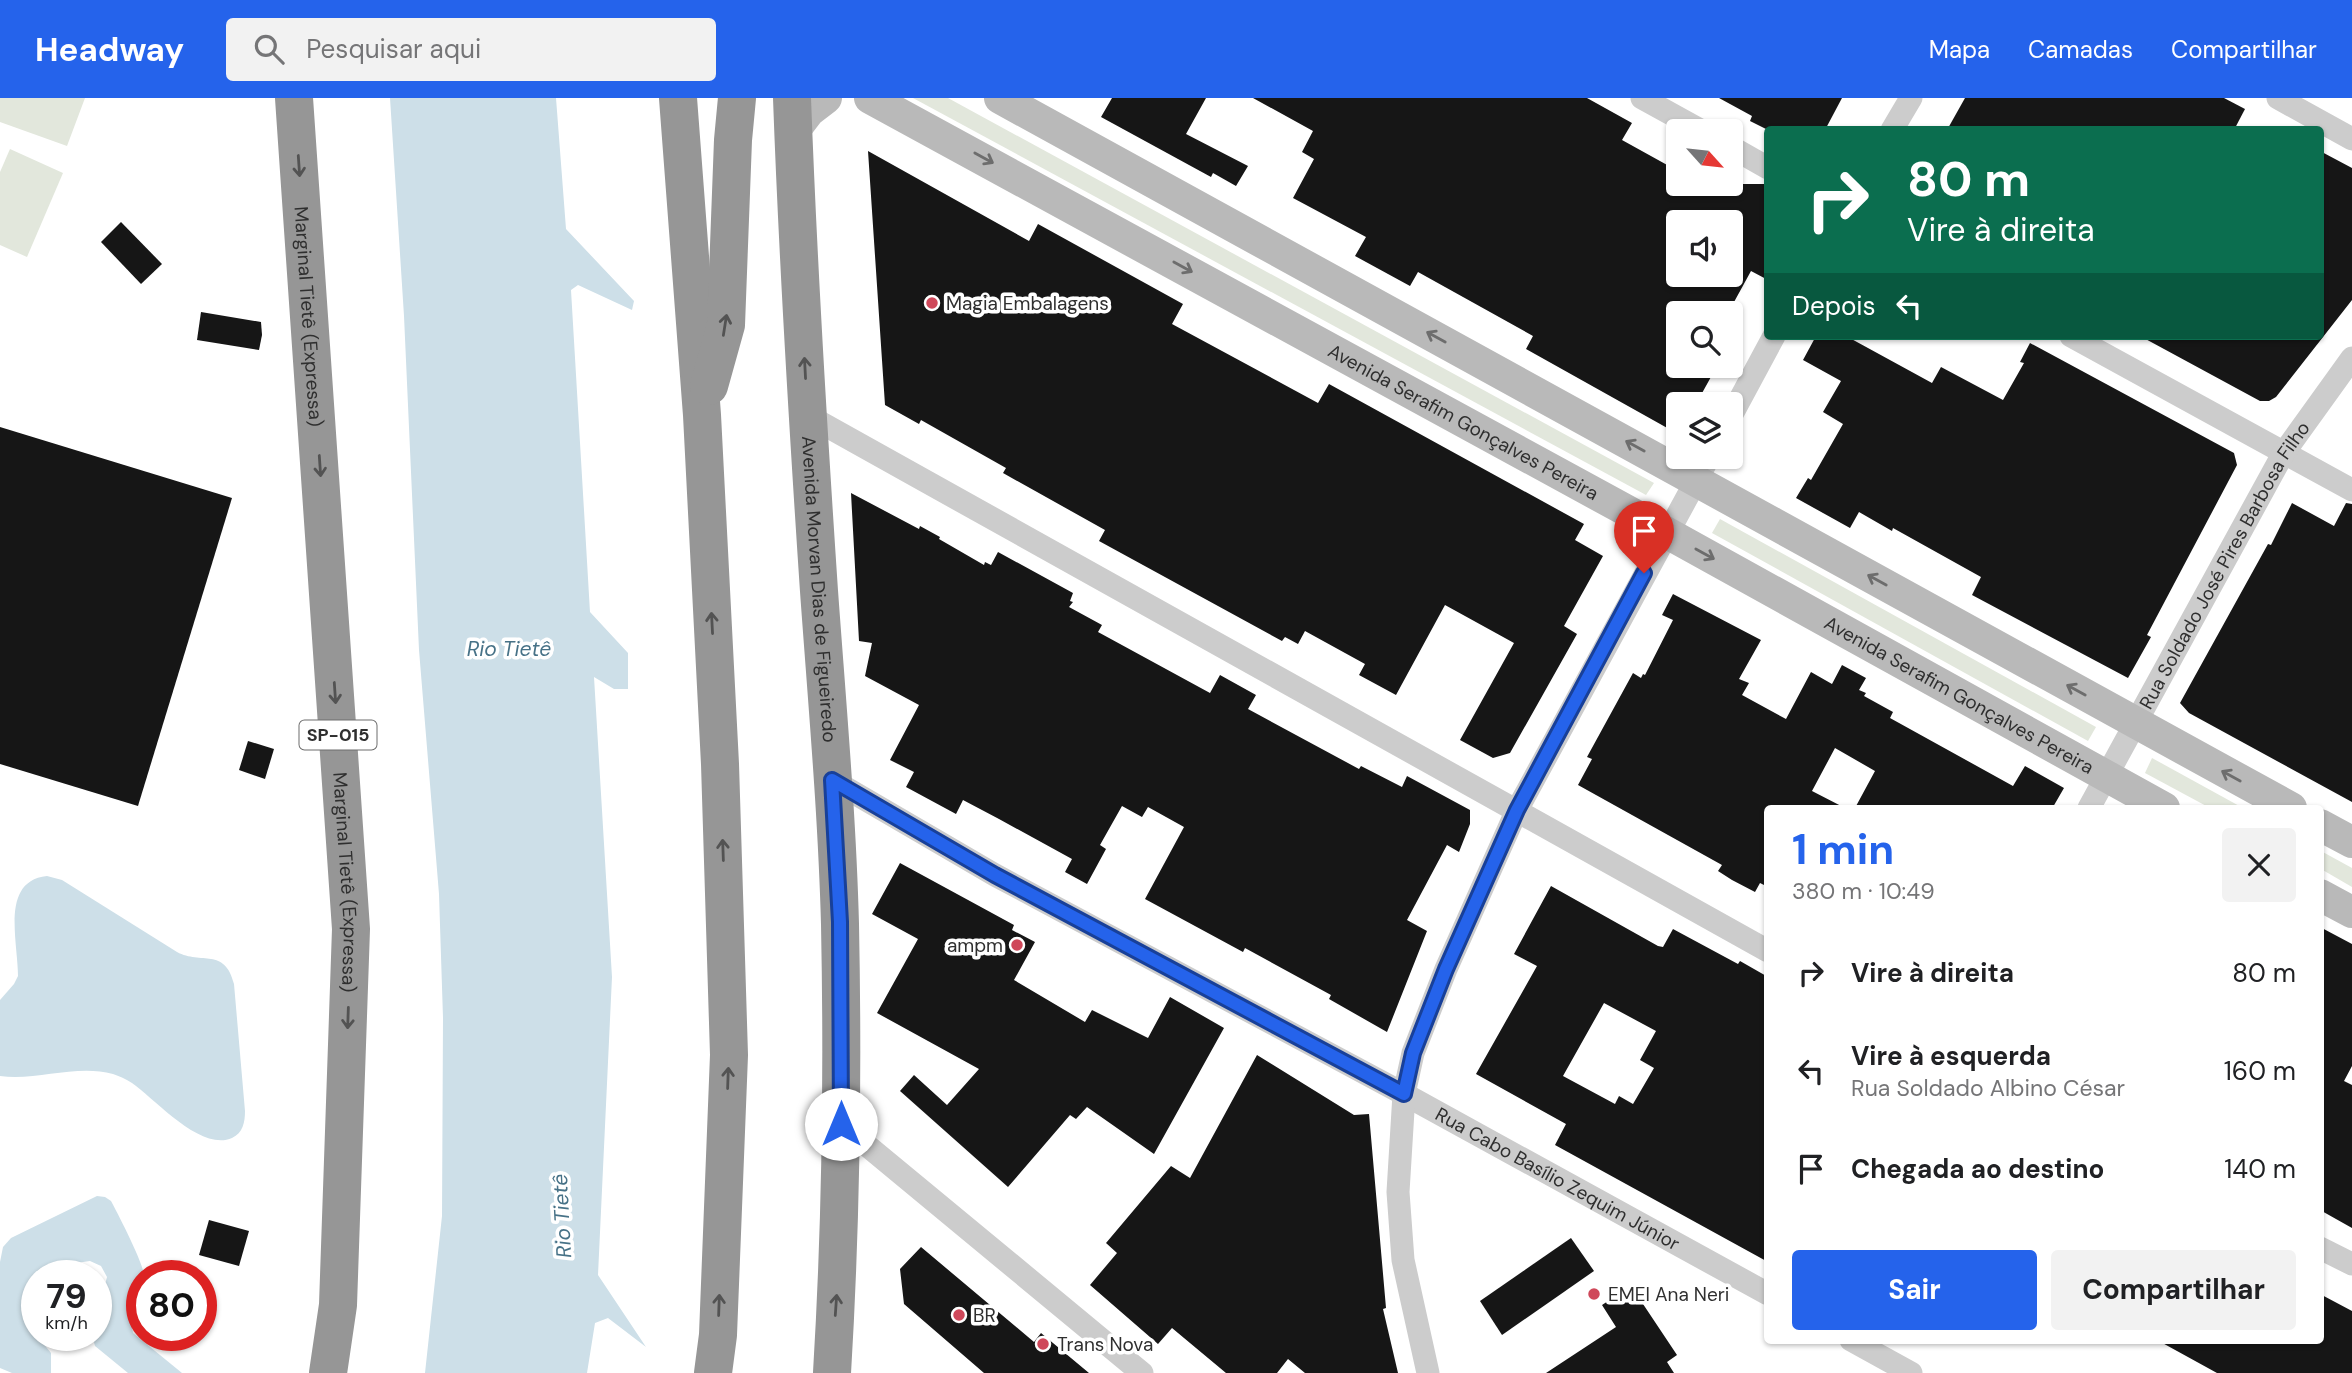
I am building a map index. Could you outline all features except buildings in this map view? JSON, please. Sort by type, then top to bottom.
[{"type":"highway","name":"Marginal Tietê (Expressa)","points":[[294,98],[351,929],[338,1305],[328,1373]]},
{"type":"highway","points":[[678,98],[702,415],[720,764],[729,1055],[718,1335],[713,1373]]},
{"type":"highway","points":[[702,415],[726,325],[737,98]]},
{"type":"highway","name":"Avenida Morvan Dias de Figueiredo","points":[[792,115],[807,415],[840,922],[841,1124],[838,1277],[832,1373]]},
{"type":"main road","points":[[792,115],[809,111],[826,98]]},
{"type":"main road","name":"Avenida Serafim Gonçalves Pereira","points":[[870,98],[924,125],[1666,532],[2158,805]]},
{"type":"main road","points":[[1000,98],[1666,449]]},
{"type":"main road","points":[[1704,469],[2136,723],[2286,805]]},
{"type":"main road","points":[[2324,827],[2352,842]]},
{"type":"main road","points":[[2324,897],[2352,912]]},
{"type":"street","points":[[1642,98],[1680,119]]},
{"type":"street","points":[[1894,126],[1911,98]]},
{"type":"street","points":[[2278,98],[2352,139]]},
{"type":"street","points":[[1743,154],[1764,166]]},
{"type":"street","points":[[1743,394],[1772,340]]},
{"type":"street","points":[[2078,340],[2352,490]]},
{"type":"street","name":"Rua Soldado José Pires Barbosa Filho","points":[[2091,805],[2283,454],[2352,358]]},
{"type":"street","points":[[807,415],[1764,949]]},
{"type":"street","points":[[1428,1373],[1403,1260],[1398,1192],[1404,1094],[1413,1053],[1446,969],[1517,810],[1701,469]]},
{"type":"street","name":"Rua Cabo Basílio Zequim Júnior","points":[[832,780],[995,875],[1404,1094],[1764,1292]]},
{"type":"street","points":[[841,1124],[1142,1373]]},
{"type":"street","points":[[2324,1250],[2352,1264]]},
{"type":"street","points":[[1858,1344],[1911,1373]]},
{"type":"shaded area","points":[[0,98],[85,98],[67,146],[0,122]]},
{"type":"shaded area","points":[[913,98],[948,98],[1654,483],[1646,495]]},
{"type":"shaded area","points":[[10,149],[63,173],[27,257],[0,245],[0,172]]},
{"type":"shaded area","points":[[1720,519],[2096,727],[2088,741],[1712,533]]},
{"type":"shaded area","points":[[2152,758],[2238,805],[2204,805],[2145,773]]},
{"type":"shaded area","points":[[2324,853],[2352,868],[2352,887],[2324,871]]},
{"type":"water","name":"Rio Tietê","points":[[390,98],[556,98],[566,229],[634,301],[632,310],[578,285],[571,290],[590,612],[628,653],[628,689],[614,689],[594,677],[612,977],[598,1275],[646,1347],[608,1318],[595,1323],[587,1373],[425,1373],[442,1216],[443,1018],[439,894],[419,650],[404,316]]},
{"type":"water","points":[[47,876],[62,880],[177,952],[186,956],[211,959],[225,965],[234,984],[245,1111],[243,1127],[236,1136],[220,1140],[207,1138],[193,1131],[132,1083],[113,1074],[85,1071],[0,1076],[0,1000],[18,976],[15,930],[17,901],[32,880]]},
{"type":"water","points":[[97,1196],[111,1201],[139,1260],[126,1260],[126,1351],[155,1351],[182,1373],[128,1373],[101,1351],[112,1351],[112,1260],[21,1260],[21,1351],[49,1351],[51,1373],[12,1373],[0,1368],[0,1262],[3,1247],[11,1238]]},
{"type":"place","name":"Magia Embalagens","points":[[932,303]]},
{"type":"place","name":"ampm","points":[[1017,945]]},
{"type":"place","name":"EMEI Ana Neri","points":[[1594,1294]]},
{"type":"place","name":"BR","points":[[959,1315]]},
{"type":"place","name":"Trans Nova","points":[[1043,1344]]},
{"type":"route","points":[[841,1124],[840,922],[832,780],[995,875],[1404,1094],[1413,1053],[1446,969],[1517,810],[1644,573]]}]
